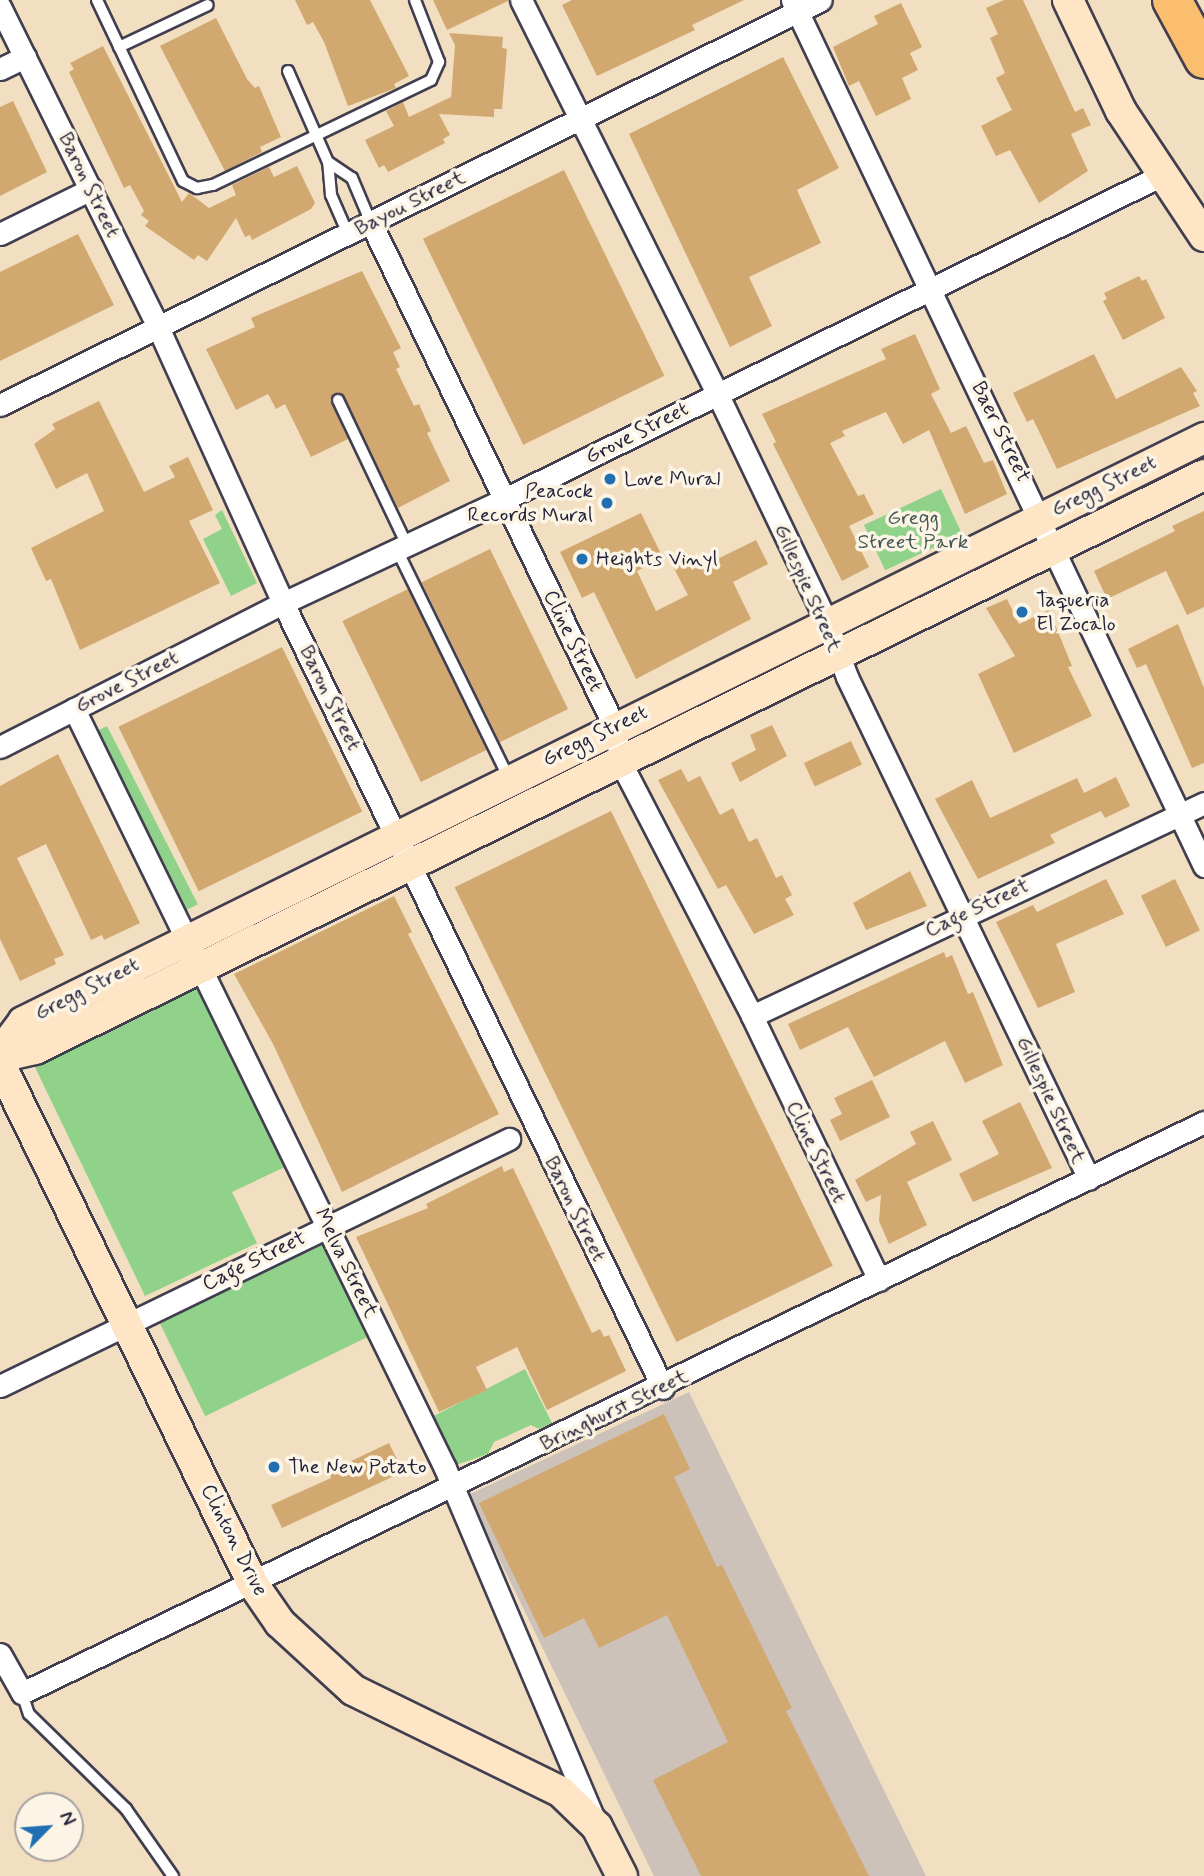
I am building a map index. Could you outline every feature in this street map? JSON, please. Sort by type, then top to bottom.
[{"type":"highway","points":[[1172,0],[1204,59]]},
{"type":"street","name":"Gillespie Street","points":[[521,0],[717,393],[826,621],[837,654],[1089,1179]]},
{"type":"street","name":"Bayou Street","points":[[0,405],[157,325],[371,223],[794,6],[821,0]]},
{"type":"street","points":[[1068,0],[1121,111],[1160,176],[1204,236]]},
{"type":"street","name":"Baer Street","points":[[794,6],[1041,517],[1051,549],[1204,866]]},
{"type":"street","name":"Baron Street","points":[[0,7],[157,325],[283,603],[663,1388]]},
{"type":"street","points":[[0,69],[25,57]]},
{"type":"street","name":"Grove Street","points":[[0,747],[283,603],[505,499],[1160,176]]},
{"type":"street","points":[[0,233],[91,189]]},
{"type":"street","name":"Cline Street","points":[[371,223],[614,726],[621,762],[752,1016],[879,1280]]},
{"type":"street","name":"Gregg Street","points":[[0,1055],[23,1022],[826,621],[1204,438]]},
{"type":"street","name":"Gregg Street","points":[[0,1055],[35,1049],[1204,475]]},
{"type":"street","name":"Melva Street","points":[[74,709],[454,1487],[597,1827]]},
{"type":"street","name":"Cage Street","points":[[752,1016],[963,913],[1204,803]]},
{"type":"street","name":"Clinton Drive","points":[[0,1064],[253,1584],[280,1623],[354,1690],[521,1769],[561,1792],[597,1827],[622,1876]]},
{"type":"street","name":"Bringhurst Street","points":[[22,1693],[663,1388],[1204,1122]]},
{"type":"street","name":"Cage Street","points":[[0,1386],[509,1139]]},
{"type":"street","points":[[0,1654],[22,1693]]},
{"type":"lane","points":[[97,0],[183,181],[197,188],[213,185],[431,80],[439,62],[415,0]]},
{"type":"lane","points":[[119,47],[208,5]]},
{"type":"lane","name":"Cline Street","points":[[288,71],[328,162],[331,195],[348,234]]},
{"type":"lane","name":"Cline Street","points":[[328,162],[352,178],[371,223]]},
{"type":"lane","points":[[338,400],[402,547],[509,779]]},
{"type":"lane","points":[[22,1693],[29,1714],[126,1809],[173,1876]]},
{"type":"shaded area","points":[[689,1392],[926,1876],[654,1876],[468,1495]]},
{"type":"green space","name":"Gregg Street Park","points":[[941,489],[962,534],[885,570],[864,525]]},
{"type":"green space","points":[[222,510],[257,583],[231,596],[203,539],[222,529],[215,515]]},
{"type":"green space","points":[[107,726],[198,904],[183,912],[92,734]]},
{"type":"green space","points":[[198,984],[285,1167],[232,1192],[257,1243],[145,1296],[33,1063]]},
{"type":"green space","points":[[325,1242],[371,1335],[205,1416],[160,1323]]},
{"type":"green space","points":[[525,1369],[552,1423],[539,1429],[531,1425],[494,1442],[488,1454],[453,1466],[430,1418]]},
{"type":"building","points":[[295,0],[370,0],[409,76],[394,84],[396,88],[348,106],[324,42],[313,22],[307,25]]},
{"type":"building","points":[[433,0],[508,0],[508,1],[447,30]]},
{"type":"building","points":[[572,0],[744,0],[692,25],[695,30],[597,76],[562,5]]},
{"type":"building","points":[[1004,0],[1023,0],[1075,112],[1083,108],[1091,125],[1071,134],[1088,171],[1039,203],[1010,150],[996,156],[981,126],[1012,110],[996,78],[1005,73],[990,38],[998,34],[986,8]]},
{"type":"building","points":[[901,3],[922,47],[910,53],[918,70],[902,78],[911,99],[876,116],[859,81],[849,86],[833,47],[878,24],[874,16]]},
{"type":"building","points":[[216,18],[247,79],[255,88],[259,86],[281,137],[260,147],[262,152],[225,171],[160,46]]},
{"type":"building","points":[[449,33],[503,37],[502,48],[507,49],[502,109],[494,109],[494,117],[439,114],[450,135],[443,139],[445,143],[388,172],[384,165],[379,168],[365,140],[394,126],[386,111],[403,102],[409,117],[451,97],[455,45]]},
{"type":"building","points":[[103,46],[182,202],[189,193],[209,208],[236,195],[232,185],[269,167],[274,177],[297,166],[315,203],[311,209],[252,240],[250,235],[245,237],[236,218],[207,261],[198,255],[194,260],[145,226],[149,221],[141,215],[144,211],[130,185],[124,188],[69,72],[74,69],[70,63]]},
{"type":"building","points":[[783,57],[839,168],[797,190],[821,243],[749,277],[772,326],[730,347],[629,134]]},
{"type":"building","points":[[13,101],[47,172],[0,196],[0,107]]},
{"type":"building","points":[[564,170],[664,376],[523,445],[423,239]]},
{"type":"building","points":[[78,234],[114,305],[0,361],[0,272]]},
{"type":"building","points":[[362,271],[401,348],[393,352],[400,367],[396,369],[414,406],[419,404],[431,431],[427,433],[450,481],[398,508],[343,394],[334,393],[330,400],[348,439],[311,457],[285,404],[276,409],[268,394],[236,410],[206,349],[255,327],[251,318]]},
{"type":"building","points":[[1139,276],[1142,281],[1146,279],[1165,318],[1123,340],[1103,301],[1107,299],[1104,293]]},
{"type":"building","points":[[915,334],[940,389],[931,394],[951,433],[966,426],[984,463],[993,460],[1007,494],[965,514],[929,430],[903,444],[886,412],[842,431],[845,436],[830,443],[858,496],[864,494],[874,514],[849,526],[869,567],[842,581],[773,444],[776,442],[762,414],[886,359],[881,349]]},
{"type":"building","points":[[1094,354],[1116,399],[1181,367],[1197,391],[1193,393],[1200,406],[1057,469],[1033,419],[1027,422],[1013,393]]},
{"type":"building","points":[[99,401],[144,492],[175,477],[169,466],[188,457],[213,510],[189,521],[220,583],[80,650],[51,579],[46,581],[31,548],[104,511],[87,473],[56,489],[34,444],[55,429],[52,424]]},
{"type":"building","points":[[1204,511],[1204,607],[1187,615],[1166,571],[1107,599],[1094,571],[1175,531],[1172,526]]},
{"type":"building","points":[[641,513],[663,558],[637,571],[656,611],[688,595],[671,563],[689,554],[697,569],[756,540],[768,564],[733,582],[751,619],[636,679],[594,592],[582,598],[560,552]]},
{"type":"building","points":[[490,549],[568,709],[500,742],[422,582]]},
{"type":"building","points":[[408,589],[486,750],[421,782],[342,621]]},
{"type":"building","points":[[1007,599],[1019,624],[1049,610],[1072,666],[1068,667],[1092,716],[1014,753],[978,674],[1015,656],[986,608]]},
{"type":"building","points":[[1178,624],[1204,688],[1204,763],[1192,768],[1146,664],[1137,668],[1128,649]]},
{"type":"building","points":[[282,647],[362,811],[199,891],[118,727]]},
{"type":"building","points":[[772,725],[787,756],[740,782],[731,763],[756,750],[750,735]]},
{"type":"building","points":[[851,741],[862,765],[815,787],[804,763]]},
{"type":"building","points":[[58,754],[140,923],[104,940],[102,935],[91,940],[46,844],[17,858],[64,955],[54,959],[56,964],[20,981],[0,939],[0,786]]},
{"type":"building","points":[[681,769],[688,782],[700,776],[720,815],[733,808],[749,842],[757,838],[776,878],[782,875],[792,895],[785,899],[794,915],[754,934],[726,885],[718,889],[658,780]]},
{"type":"building","points":[[1116,777],[1130,806],[1105,818],[1101,811],[1050,835],[1055,843],[978,879],[935,799],[972,780],[990,818],[1077,778],[1084,793]]},
{"type":"building","points":[[611,811],[833,1266],[676,1342],[455,887]]},
{"type":"building","points":[[910,871],[927,906],[866,930],[853,903]]},
{"type":"building","points":[[1106,879],[1124,914],[1056,944],[1075,992],[1038,1008],[996,922],[1033,905],[1037,912]]},
{"type":"building","points":[[1175,879],[1200,930],[1166,947],[1141,896]]},
{"type":"building","points":[[394,896],[412,932],[408,934],[499,1114],[342,1192],[273,1044],[234,974]]},
{"type":"building","points":[[944,952],[946,958],[952,955],[968,994],[973,992],[1003,1065],[965,1083],[945,1041],[874,1077],[848,1027],[800,1050],[788,1024]]},
{"type":"building","points":[[872,1080],[890,1117],[840,1141],[830,1120],[842,1114],[834,1098]]},
{"type":"building","points":[[1020,1102],[1052,1168],[973,1202],[959,1174],[999,1154],[982,1121]]},
{"type":"building","points":[[933,1121],[952,1160],[907,1182],[927,1225],[889,1244],[879,1221],[881,1195],[866,1202],[855,1180],[916,1144],[910,1132]]},
{"type":"building","points":[[502,1166],[504,1172],[513,1168],[592,1333],[600,1329],[604,1337],[609,1335],[626,1371],[547,1410],[517,1347],[476,1367],[487,1390],[439,1412],[356,1237],[428,1208],[426,1204]]},
{"type":"building","points":[[664,1414],[690,1469],[674,1477],[717,1567],[722,1565],[792,1708],[786,1711],[869,1876],[701,1876],[653,1780],[728,1742],[667,1615],[599,1648],[584,1618],[544,1638],[479,1503]]},
{"type":"building","points":[[389,1443],[403,1472],[282,1528],[271,1505],[331,1478],[328,1472]]},
{"type":"place","name":"Love Mural","points":[[610,479]]},
{"type":"place","name":"Peacock Records Mural","points":[[607,503]]},
{"type":"place","name":"Heights Vinyl","points":[[582,559]]},
{"type":"place","name":"Taqueria El Zocalo","points":[[1022,612]]},
{"type":"place","name":"The New Potato","points":[[274,1467]]}]
